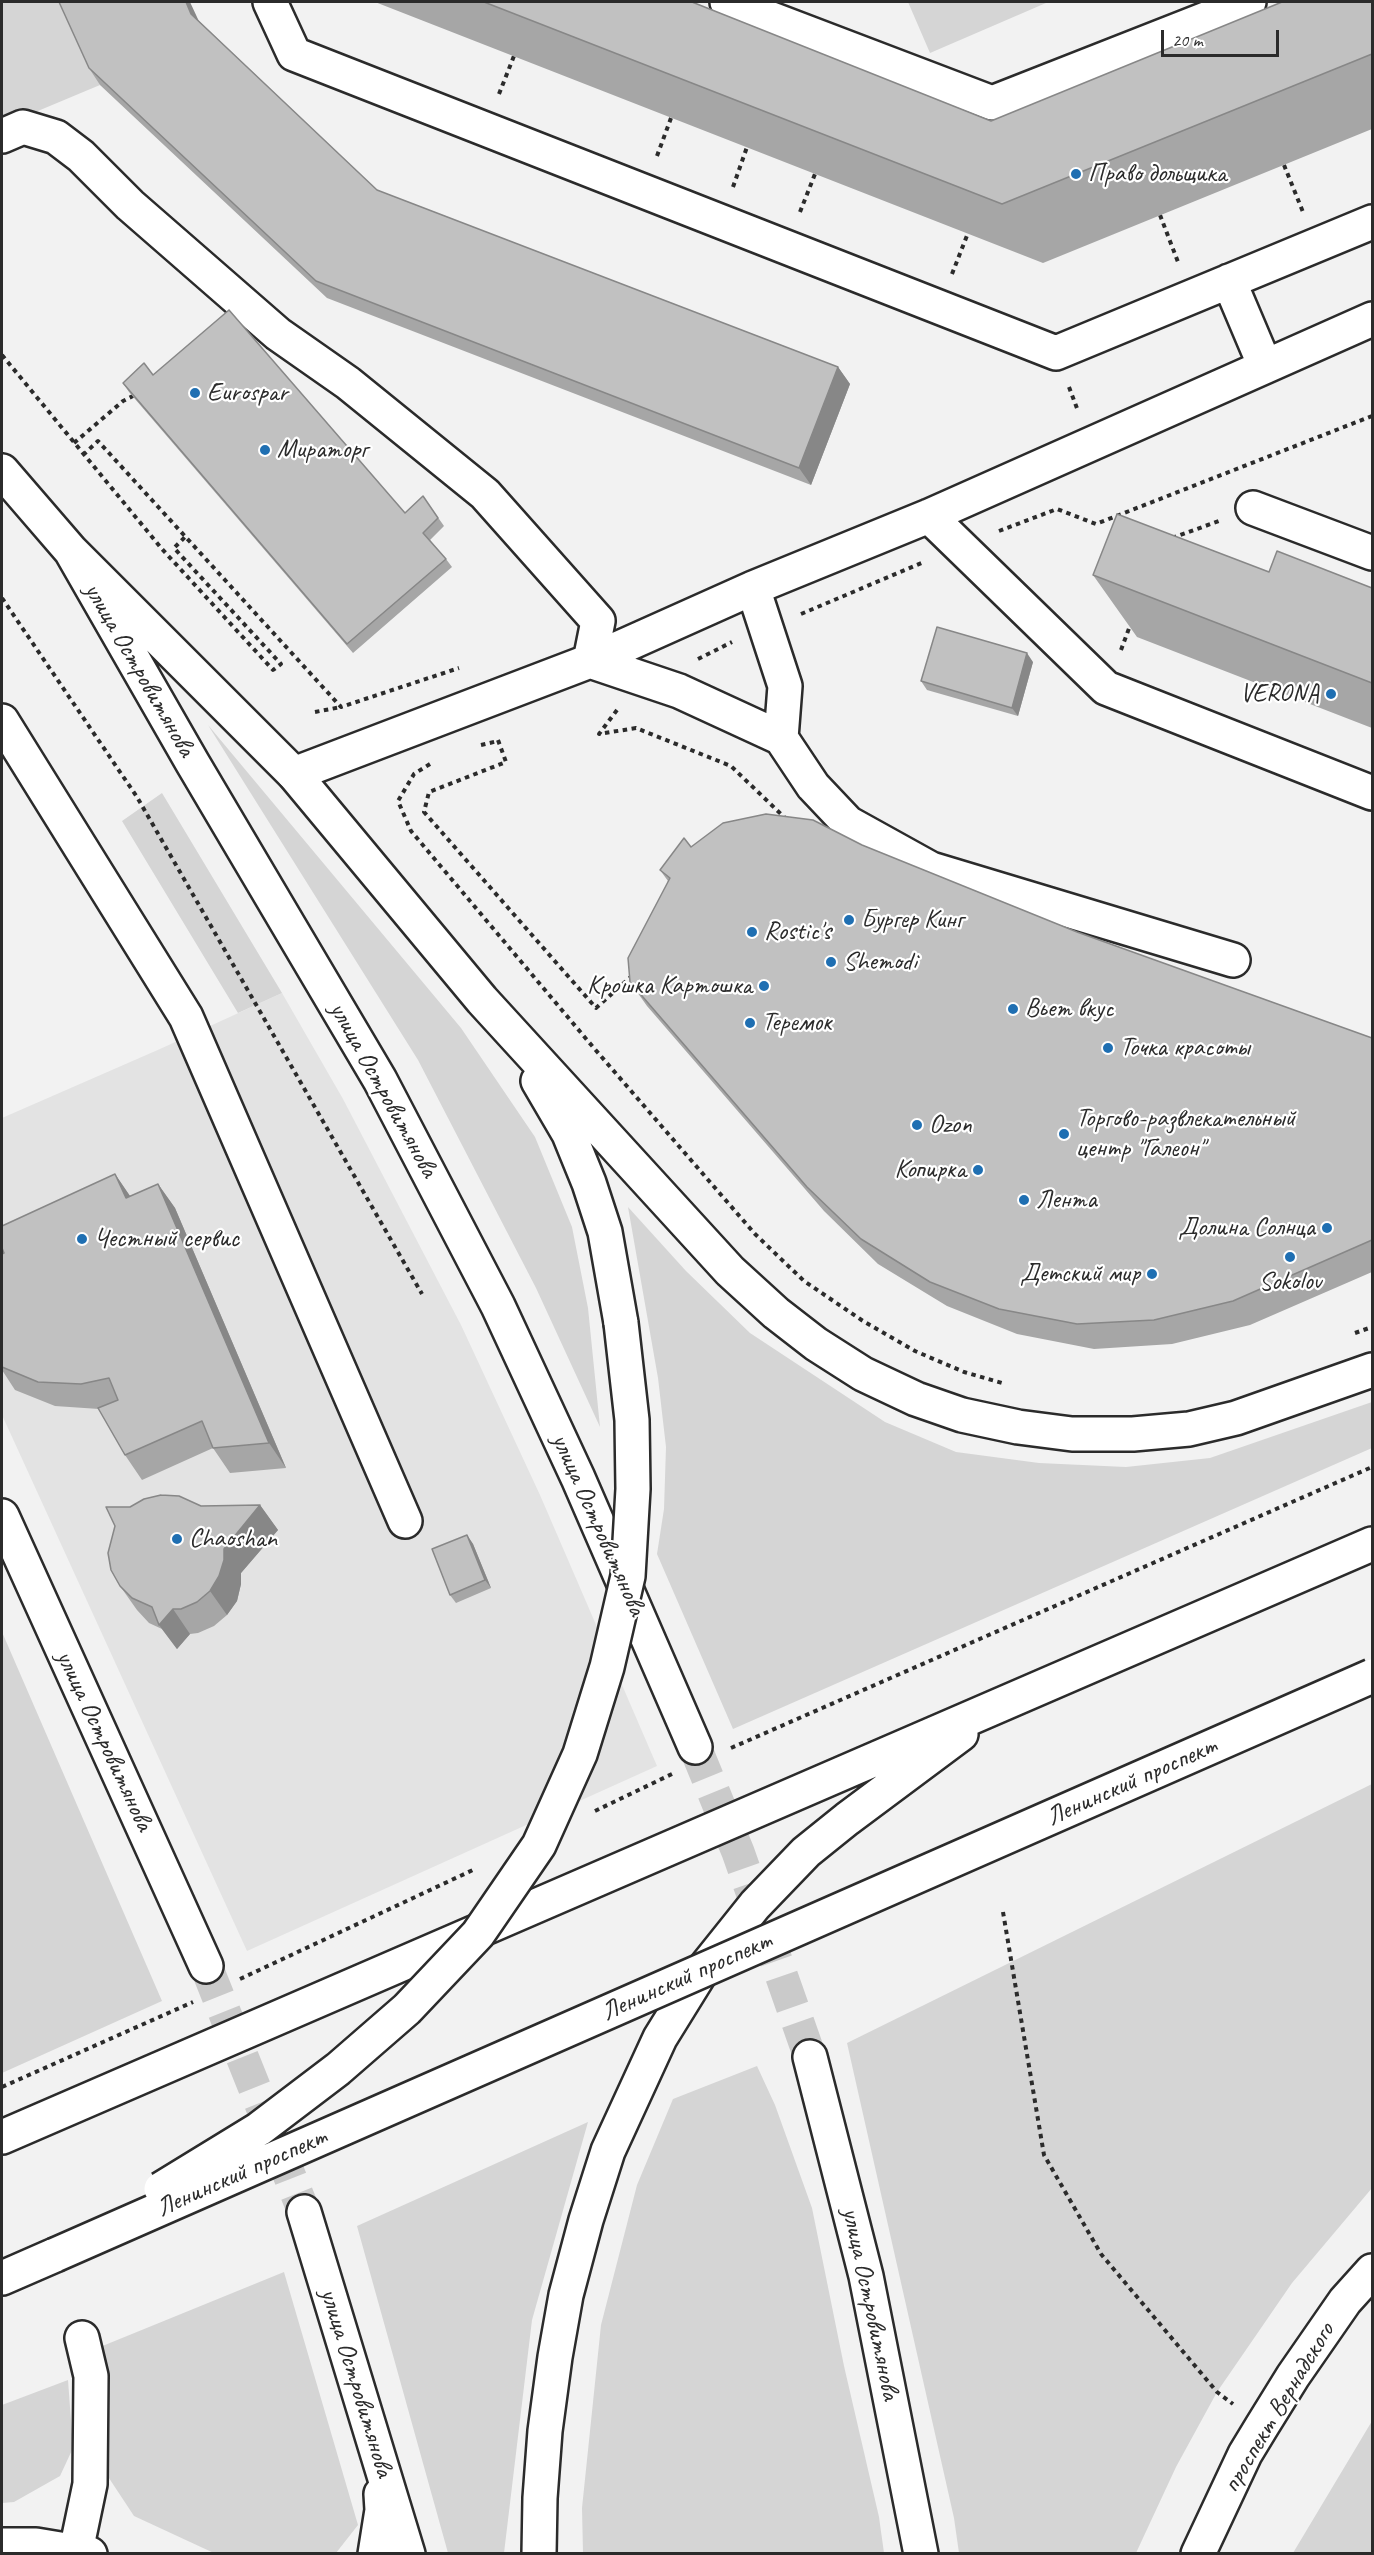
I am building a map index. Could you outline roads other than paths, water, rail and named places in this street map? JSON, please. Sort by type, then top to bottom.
[{"type":"main road","points":[[270,2],[294,54],[1056,353],[1372,222]]},
{"type":"main road","points":[[728,2],[992,104],[1249,2]]},
{"type":"main road","points":[[2,136],[23,127],[56,137],[81,156],[138,213],[278,334],[348,383],[485,494],[598,621],[590,661]]},
{"type":"main road","points":[[1229,281],[1265,366]]},
{"type":"main road","points":[[294,774],[590,661],[753,588],[928,516],[1372,318]]},
{"type":"main road","name":"улица Островитянова","points":[[2,471],[71,551],[192,762],[380,1080],[498,1306],[578,1478],[695,1747]]},
{"type":"main road","points":[[1253,507],[1372,553]]},
{"type":"main road","points":[[928,516],[1106,688],[1372,793]]},
{"type":"main road","points":[[71,551],[294,774],[482,1000],[738,1278],[776,1313],[816,1344],[863,1374],[916,1399],[962,1415],[1018,1427],[1072,1434],[1133,1434],[1189,1429],[1236,1418],[1372,1370]]},
{"type":"main road","points":[[753,588],[785,686],[781,738]]},
{"type":"main road","points":[[590,661],[679,691],[781,738],[813,786],[848,823],[931,869],[1233,960]]},
{"type":"main road","points":[[2,721],[186,1017],[405,1521]]},
{"type":"main road","points":[[55,2255],[259,2129],[338,2069],[407,2009],[478,1934],[538,1845],[580,1754],[608,1667],[628,1576],[633,1490],[632,1420],[621,1323],[605,1232],[573,1144],[538,1081],[482,1000]]},
{"type":"main road","name":"улица Островитянова","points":[[2,1516],[206,1965]]},
{"type":"main road","points":[[2,2137],[1372,1544]]},
{"type":"main road","name":"Ленинский проспект","points":[[2,2278],[1372,1676]]},
{"type":"main road","points":[[539,2553],[545,2431],[566,2295],[586,2220],[608,2151],[660,2038],[706,1966],[755,1905],[806,1852],[1006,1701]]},
{"type":"main road","name":"улица Островитянова","points":[[810,2056],[866,2276],[921,2553]]},
{"type":"main road","name":"улица Островитянова","points":[[304,2212],[408,2553]]},
{"type":"main road","name":"проспект Вернадского","points":[[1198,2553],[1245,2454],[1262,2426],[1293,2376],[1345,2301],[1372,2271]]},
{"type":"main road","points":[[2,2545],[36,2545],[83,2552],[90,2484],[91,2376],[82,2338]]},
{"type":"main road","points":[[375,2553],[382,2510],[376,2447]]},
{"type":"tunnel","points":[[695,1747],[738,1852],[810,2057]]},
{"type":"tunnel","points":[[206,1966],[304,2212]]},
{"type":"place","name":"Право дольщика","points":[[1076,174]]},
{"type":"place","name":"Eurospar","points":[[195,393]]},
{"type":"place","name":"Мираторг","points":[[265,450]]},
{"type":"place","name":"VERONA","points":[[1331,694]]},
{"type":"place","name":"Бургер Кинг","points":[[849,920]]},
{"type":"place","name":"Rostic's","points":[[752,932]]},
{"type":"place","name":"Shemodi","points":[[831,962]]},
{"type":"place","name":"Крошка Картошка","points":[[764,986]]},
{"type":"place","name":"Вьет вкус","points":[[1013,1009]]},
{"type":"place","name":"Теремок","points":[[750,1023]]},
{"type":"place","name":"Точка красоты","points":[[1108,1048]]},
{"type":"place","name":"Ozon","points":[[917,1125]]},
{"type":"place","name":"Торгово-развлекательный центр \"Галеон\"","points":[[1064,1134]]},
{"type":"place","name":"Копирка","points":[[978,1170]]},
{"type":"place","name":"Лента","points":[[1024,1200]]},
{"type":"place","name":"Долина Солнца","points":[[1327,1228]]},
{"type":"place","name":"Честный сервис","points":[[82,1239]]},
{"type":"place","name":"Sokolov","points":[[1290,1257]]},
{"type":"place","name":"Детский мир","points":[[1152,1274]]},
{"type":"place","name":"Chaoshan","points":[[177,1539]]}]
